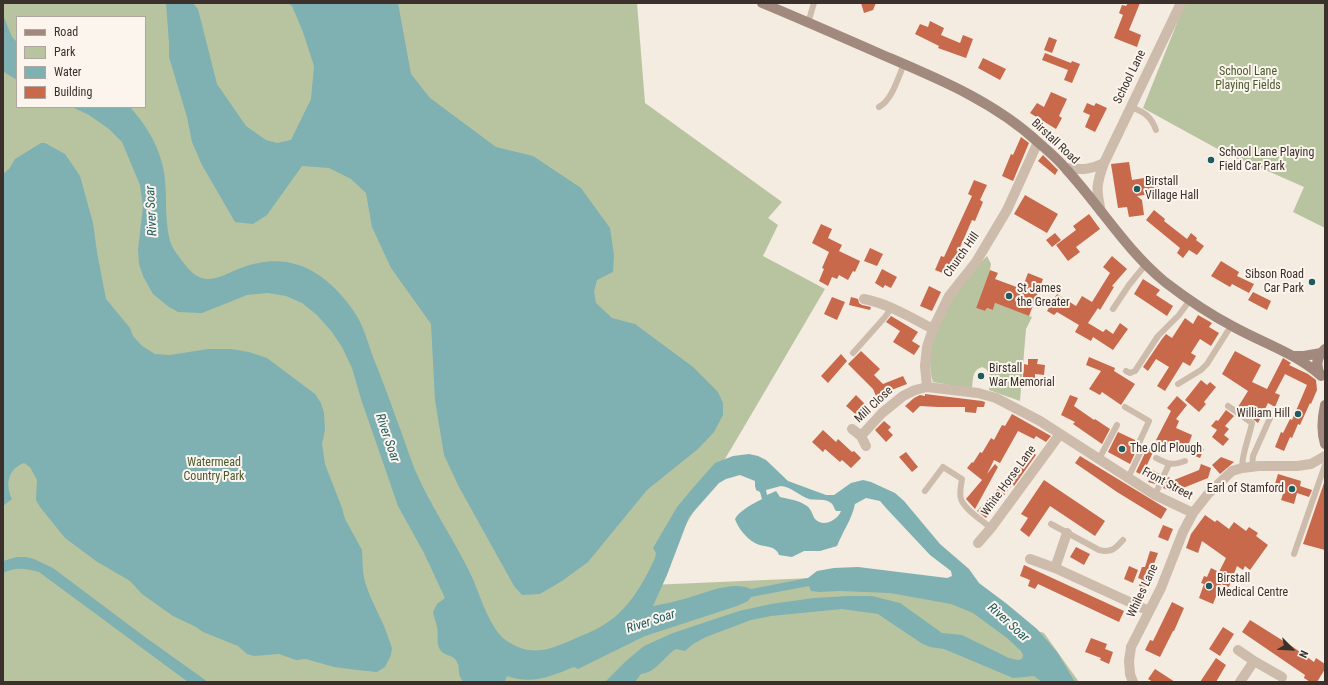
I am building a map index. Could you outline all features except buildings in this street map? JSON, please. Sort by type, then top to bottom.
[{"type":"street","name":"Birstall Road","points":[[762,3],[940,80],[991,106],[1014,122],[1066,168],[1130,248],[1146,264],[1190,300],[1231,326],[1291,355],[1310,367],[1324,379]]},
{"type":"street","name":"School Lane","points":[[1101,213],[1096,191],[1097,183],[1104,163],[1181,3]]},
{"type":"street","name":"Church Hill","points":[[927,387],[927,353],[933,329],[949,296],[976,262],[1007,210],[1038,142]]},
{"type":"street","points":[[1066,168],[1081,170],[1092,168],[1104,163]]},
{"type":"street","points":[[864,299],[877,301],[892,307],[933,329]]},
{"type":"street","name":"Birstall Road","points":[[1291,355],[1308,356],[1323,351]]},
{"type":"street","points":[[1323,351],[1318,358],[1317,366],[1324,379]]},
{"type":"street","name":"Front Street","points":[[927,387],[978,393],[996,398],[1040,421],[1155,495],[1193,513],[1208,494],[1232,472],[1247,468]]},
{"type":"street","name":"Mill Close","points":[[860,436],[882,413],[903,396],[915,390],[927,387]]},
{"type":"street","points":[[1325,405],[1322,417],[1325,444]]},
{"type":"street","name":"Mill Close","points":[[852,429],[860,436],[866,446]]},
{"type":"street","name":"White Horse Lane","points":[[978,544],[1060,434]]},
{"type":"street","points":[[1247,468],[1311,464],[1325,456]]},
{"type":"street","name":"Whiles Lane","points":[[1133,682],[1130,674],[1129,661],[1131,647],[1162,588],[1183,532],[1193,513]]},
{"type":"street","points":[[1055,568],[1067,533]]},
{"type":"street","points":[[1030,559],[1055,568],[1149,611]]},
{"type":"street","points":[[1238,650],[1282,677]]},
{"type":"street","points":[[1240,682],[1254,661]]},
{"type":"lane","points":[[808,23],[814,3]]},
{"type":"lane","points":[[879,107],[890,95],[904,64]]},
{"type":"lane","points":[[1131,106],[1144,112],[1150,117],[1156,130]]},
{"type":"lane","points":[[1113,309],[1129,285],[1146,264]]},
{"type":"lane","points":[[1126,371],[1130,373],[1135,371],[1158,336],[1182,312],[1190,300]]},
{"type":"lane","points":[[853,353],[892,307]]},
{"type":"lane","points":[[1178,384],[1201,370],[1207,364],[1231,326]]},
{"type":"lane","points":[[1228,406],[1252,423],[1248,441],[1242,457],[1247,468]]},
{"type":"lane","points":[[1125,407],[1149,421],[1139,443],[1141,451],[1128,478]]},
{"type":"lane","points":[[1247,468],[1270,418]]},
{"type":"lane","points":[[1099,459],[1117,425]]},
{"type":"lane","points":[[1156,458],[1168,464],[1185,461]]},
{"type":"lane","points":[[1155,495],[1168,464]]},
{"type":"lane","points":[[1294,554],[1325,465]]},
{"type":"lane","points":[[925,491],[943,467],[962,479],[960,490],[961,500],[967,508],[991,528]]},
{"type":"lane","points":[[1052,524],[1099,550],[1106,552],[1112,551],[1123,540]]},
{"type":"green space","name":"Watermead Country Park","points":[[3,3],[637,3],[645,103],[782,202],[768,218],[778,225],[763,256],[825,289],[650,585],[835,577],[882,579],[1044,633],[1079,682],[3,682]]},
{"type":"green space","name":"School Lane Playing Fields","points":[[1185,3],[1325,3],[1325,228],[1293,212],[1304,187],[1245,161],[1234,158],[1143,108]]},
{"type":"green space","points":[[987,256],[991,264],[990,270],[976,308],[985,311],[987,308],[993,310],[995,303],[1032,317],[1026,329],[1020,401],[989,390],[991,377],[986,369],[982,367],[976,370],[972,389],[933,382],[930,365],[936,331],[953,298],[964,282]]},
{"type":"water","points":[[166,3],[193,3],[198,9],[217,84],[246,126],[266,140],[277,143],[291,140],[311,99],[314,66],[303,32],[292,6],[288,3],[398,3],[411,74],[430,98],[496,147],[533,156],[581,188],[610,228],[614,255],[613,272],[597,280],[594,292],[596,303],[612,318],[635,324],[693,367],[718,392],[723,403],[723,415],[714,432],[698,449],[647,490],[588,562],[562,581],[540,594],[522,595],[514,586],[459,487],[444,455],[435,400],[431,324],[391,268],[372,227],[366,193],[351,179],[329,168],[302,166],[267,215],[253,224],[235,222],[202,165],[192,142],[187,117],[169,57]]},
{"type":"water","points":[[3,15],[12,37],[16,41],[16,79],[3,71]]},
{"type":"water","name":"River Soar","points":[[74,108],[131,108],[145,126],[157,147],[164,172],[167,221],[170,241],[182,261],[194,274],[204,279],[209,279],[256,263],[273,261],[289,262],[317,274],[330,283],[353,310],[363,327],[412,464],[421,484],[472,577],[495,629],[501,636],[515,646],[532,650],[555,647],[591,632],[620,613],[640,587],[655,558],[656,553],[653,548],[677,507],[715,463],[733,456],[749,454],[766,460],[788,481],[826,495],[834,495],[851,483],[863,480],[895,493],[904,501],[940,544],[969,569],[979,583],[1037,629],[1057,652],[1075,682],[1042,682],[1034,676],[1013,678],[944,649],[930,647],[921,643],[878,614],[842,609],[771,616],[751,620],[706,637],[693,644],[685,651],[676,649],[656,667],[647,673],[641,674],[635,682],[605,682],[644,646],[673,633],[739,611],[771,604],[814,598],[848,596],[872,596],[900,603],[942,633],[962,635],[1009,658],[1018,660],[1022,659],[1023,655],[1021,651],[1007,638],[973,613],[951,604],[890,593],[811,591],[809,586],[751,597],[748,601],[737,606],[645,636],[578,669],[574,667],[549,676],[533,679],[524,680],[507,676],[506,682],[464,682],[460,677],[456,660],[442,652],[440,649],[438,643],[438,630],[433,612],[437,604],[445,598],[424,553],[398,506],[361,399],[352,368],[342,347],[332,332],[317,315],[302,303],[286,296],[268,293],[247,295],[202,313],[178,312],[169,307],[153,294],[143,276],[139,264],[138,249],[143,207],[140,185],[122,142],[109,129],[89,115]],"holes":[[[740,475],[755,481],[756,490],[760,492],[762,499],[740,513],[735,519],[738,526],[748,538],[758,544],[775,549],[779,555],[792,557],[804,551],[820,551],[837,546],[850,520],[855,504],[866,498],[880,501],[930,555],[951,571],[952,576],[947,578],[858,567],[834,568],[817,571],[808,578],[751,589],[735,586],[726,587],[653,606],[667,575],[689,517],[719,483],[726,479]],[[781,486],[809,499],[829,501],[836,511],[841,511],[834,520],[822,523],[815,519],[809,508],[804,504],[780,497],[776,491],[767,495],[766,490]]]},
{"type":"water","points":[[41,143],[45,143],[65,154],[80,176],[93,223],[106,299],[130,328],[133,336],[142,346],[155,354],[170,355],[208,349],[231,349],[249,352],[267,358],[315,394],[321,403],[324,413],[325,430],[322,444],[325,464],[345,519],[362,550],[365,582],[392,648],[391,655],[385,667],[377,672],[334,667],[306,659],[296,660],[279,654],[254,656],[247,654],[238,646],[203,632],[173,616],[142,594],[130,581],[96,561],[65,538],[36,500],[37,480],[30,467],[24,463],[14,469],[11,473],[9,478],[9,488],[12,499],[3,506],[3,174],[9,169],[15,159]]},
{"type":"water","points":[[17,557],[34,559],[53,568],[208,682],[188,682],[39,572],[21,569],[3,573],[3,561]]},
{"type":"place","name":"School Lane Playing Field Car Park","points":[[1211,160]]},
{"type":"place","name":"Birstall Village Hall","points":[[1137,189]]},
{"type":"place","name":"Sibson Road Car Park","points":[[1312,282]]},
{"type":"place","name":"St James the Greater","points":[[1009,296]]},
{"type":"place","name":"Birstall War Memorial","points":[[981,376]]},
{"type":"place","name":"William Hill","points":[[1298,414]]},
{"type":"place","name":"The Old Plough","points":[[1122,449]]},
{"type":"place","name":"Earl of Stamford","points":[[1292,489]]},
{"type":"place","name":"Birstall Medical Centre","points":[[1209,586]]}]
